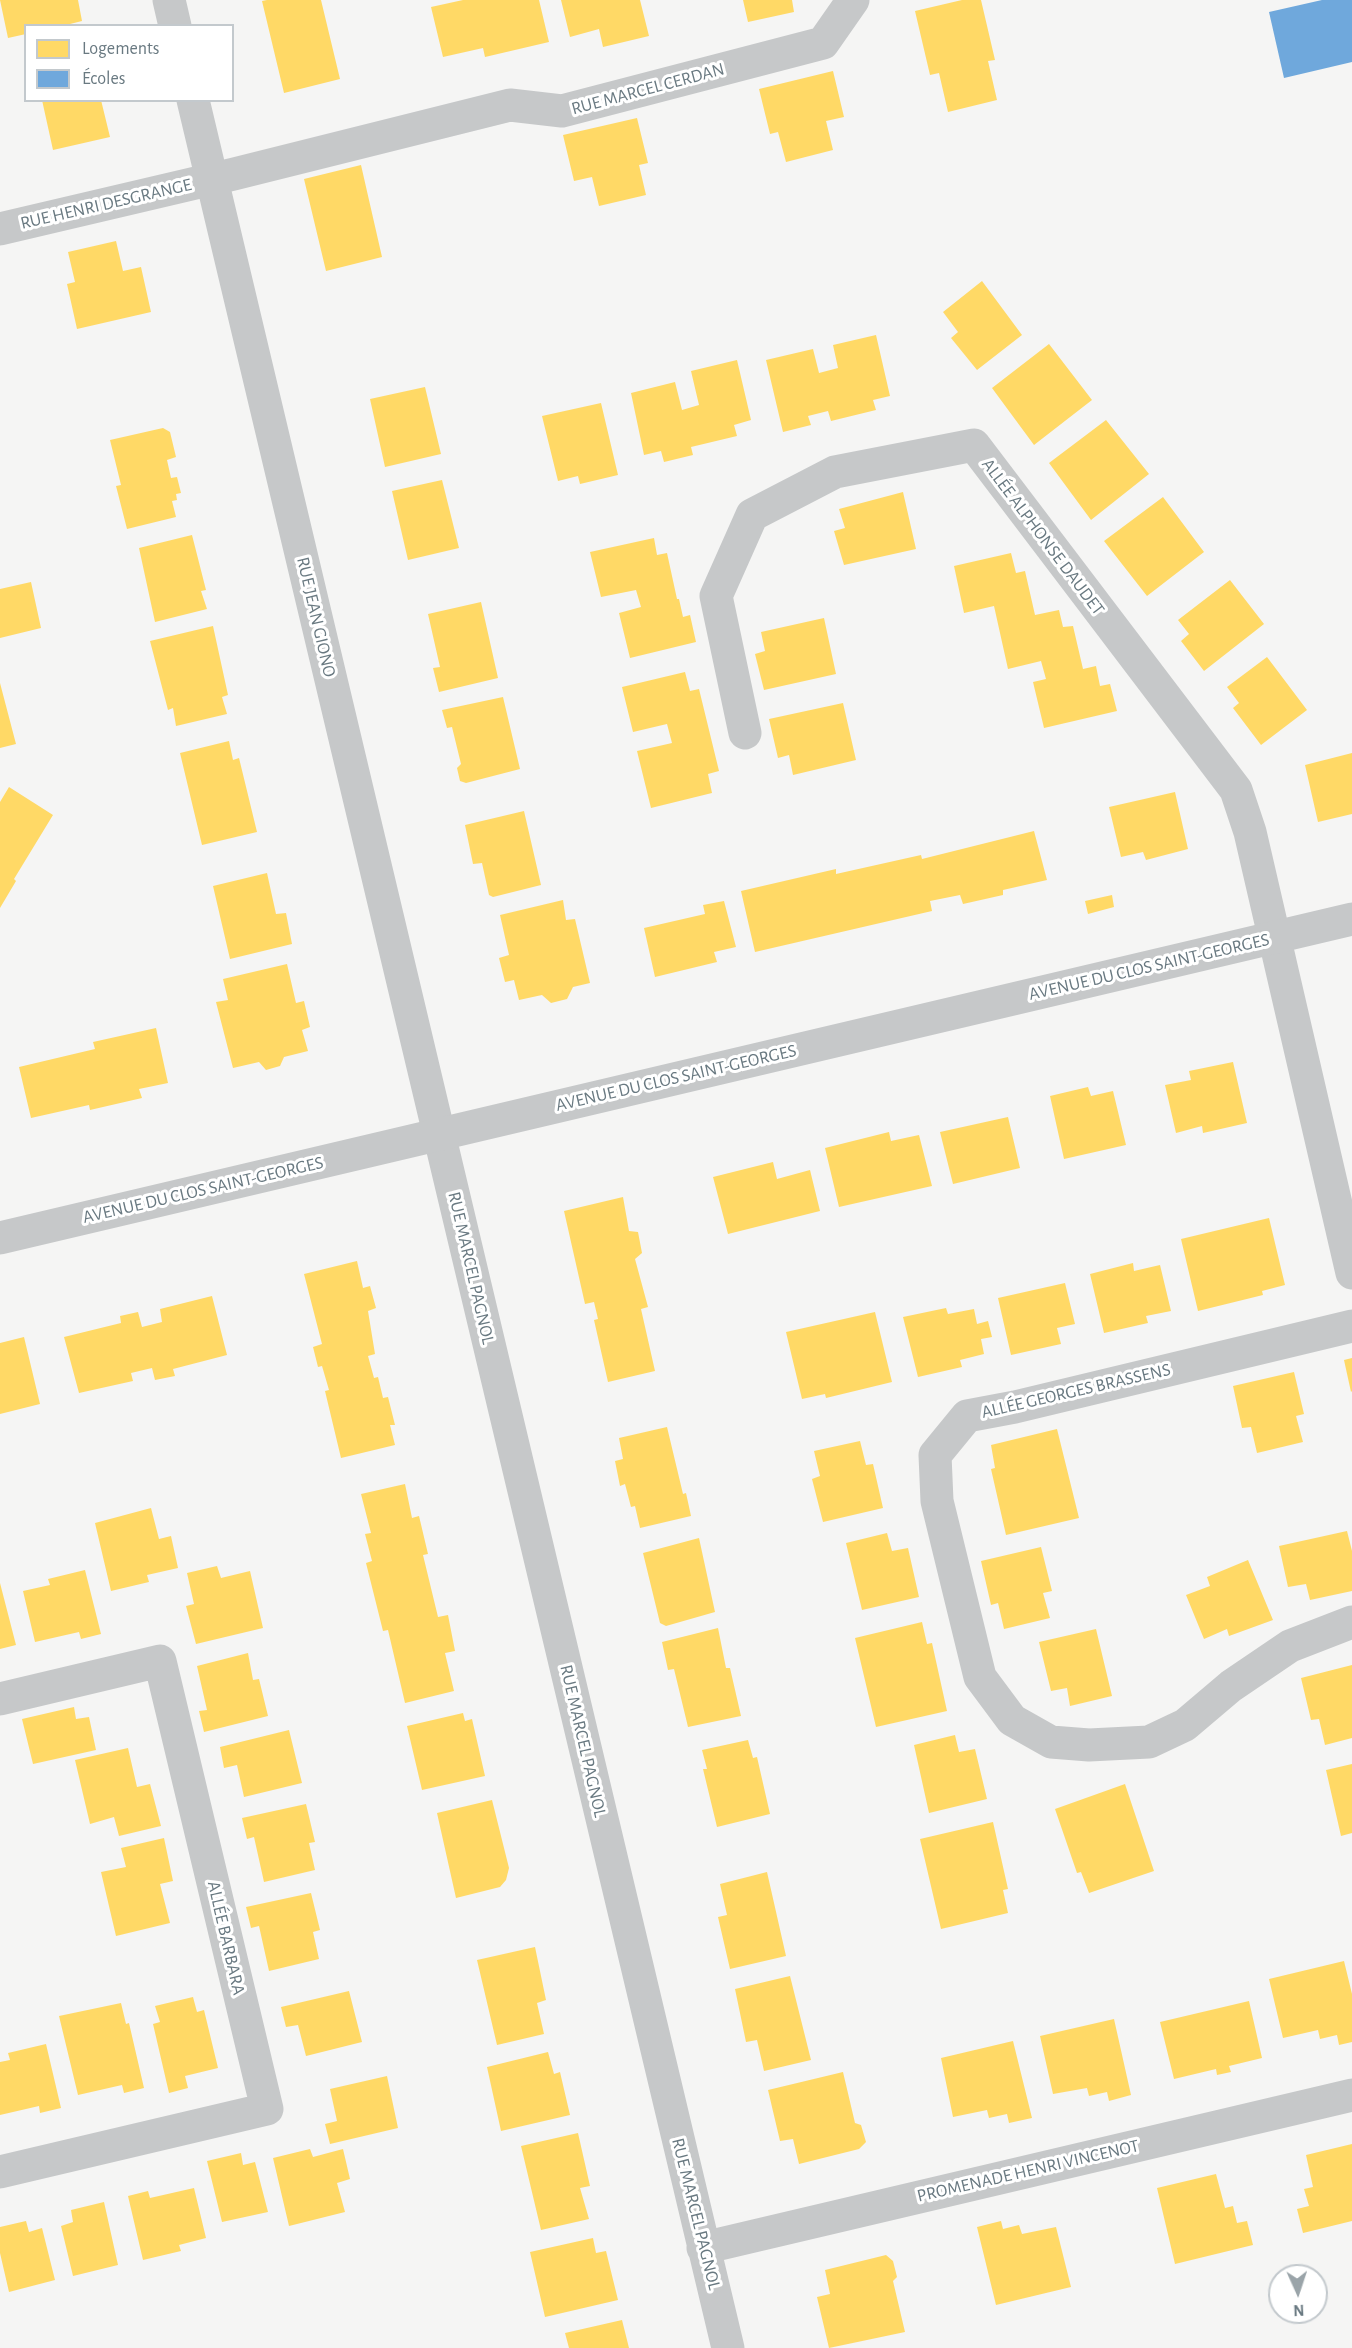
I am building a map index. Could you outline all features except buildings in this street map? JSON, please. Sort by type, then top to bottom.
[{"type":"street","points":[[169,0],[175,24]]},
{"type":"street","name":"RUE MARCEL CERDAN","points":[[212,180],[510,105],[562,111],[823,43],[853,0]]},
{"type":"street","name":"RUE JEAN GIONO","points":[[193,102],[439,1134]]},
{"type":"street","name":"RUE HENRI DESGRANGE","points":[[0,229],[212,180]]},
{"type":"street","name":"ALLÉE ALPHONSE DAUDET","points":[[745,733],[716,596],[752,515],[835,472],[974,445],[1236,790],[1250,832],[1274,938]]},
{"type":"street","name":"AVENUE DU CLOS SAINT-GEORGES","points":[[0,1238],[1352,919]]},
{"type":"street","points":[[1274,938],[1352,1273]]},
{"type":"street","name":"RUE MARCEL PAGNOL","points":[[439,1134],[728,2348]]},
{"type":"street","name":"ALLÉE GEORGES BRASSENS","points":[[1352,1326],[1015,1407],[967,1416],[935,1455],[937,1501],[980,1677],[1012,1720],[1052,1742],[1089,1746],[1149,1742],[1185,1725],[1231,1686],[1290,1646],[1352,1622]]},
{"type":"street","name":"ALLÉE BARBARA","points":[[0,1699],[160,1661],[267,2109],[0,2172]]},
{"type":"street","name":"PROMENADE HENRI VINCENOT","points":[[703,2248],[1352,2095]]}]
